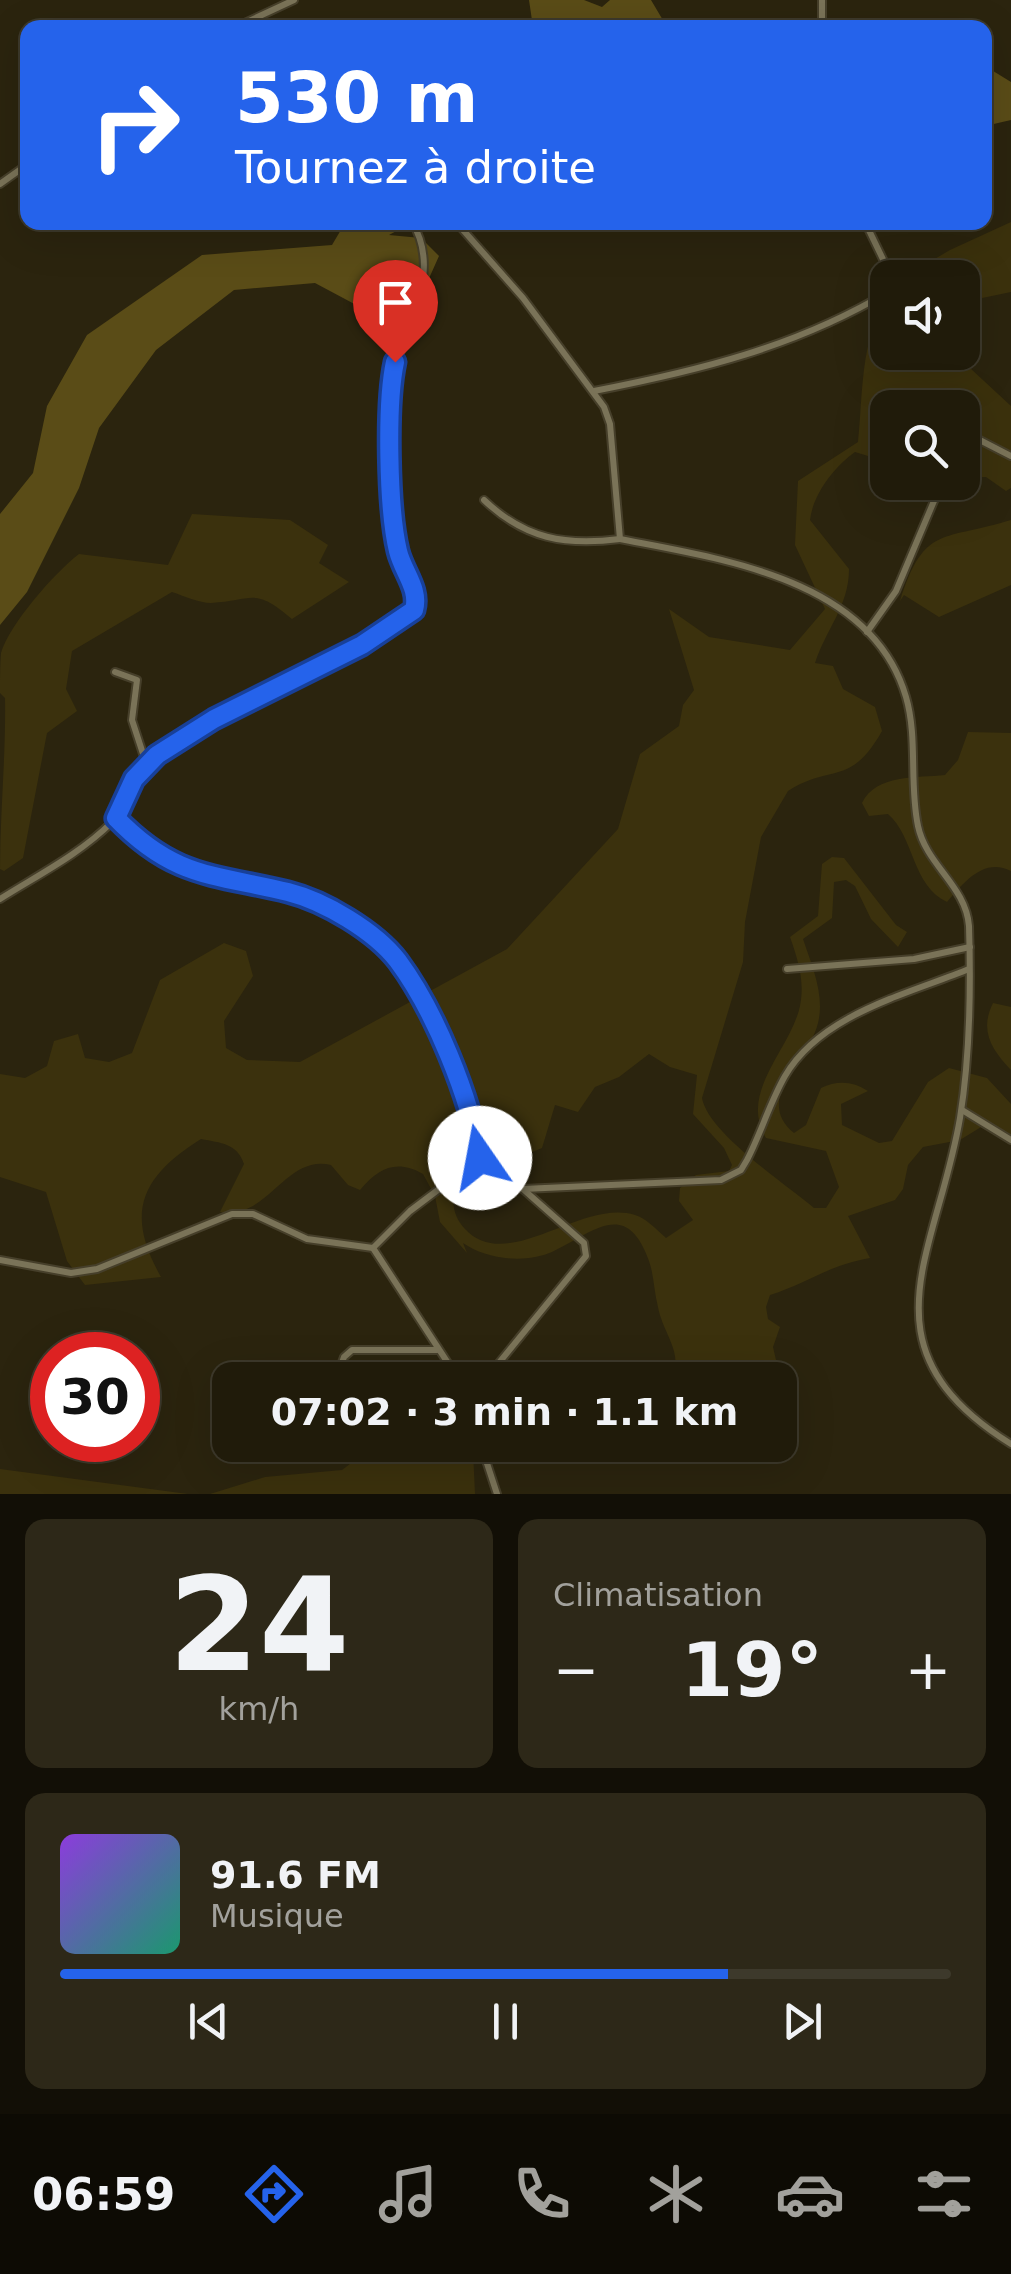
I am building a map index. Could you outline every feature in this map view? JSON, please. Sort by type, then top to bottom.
[{"type":"street","points":[[251,20],[294,0]]},
{"type":"street","points":[[0,899],[76,852],[116,818],[146,763],[214,719],[362,645],[414,610],[418,598],[397,549],[388,409],[395,362],[426,270],[426,248],[416,230]]},
{"type":"street","points":[[463,230],[523,298],[594,391],[610,424],[620,539]]},
{"type":"street","points":[[869,230],[883,260]]},
{"type":"street","points":[[594,391],[680,376],[738,359],[814,330],[870,301]]},
{"type":"street","points":[[980,441],[1011,456]]},
{"type":"street","points":[[484,500],[505,520],[556,542],[620,539],[780,577],[834,603],[867,632],[889,660],[906,694],[919,832],[968,908],[970,947],[962,1109],[922,1256],[919,1296],[923,1340],[932,1373],[951,1396],[1011,1444]]},
{"type":"street","points":[[867,632],[896,591],[934,500]]},
{"type":"street","points":[[115,672],[137,680],[132,720],[146,763]]},
{"type":"street","points":[[116,818],[169,861],[202,874],[310,900],[355,924],[396,958],[468,1106],[480,1158],[523,1189],[584,1243],[586,1256],[500,1362]]},
{"type":"street","points":[[787,969],[914,959],[970,947]]},
{"type":"street","points":[[523,1189],[720,1180],[736,1173],[748,1160],[784,1076],[812,1046],[858,1014],[969,968]]},
{"type":"street","points":[[962,1109],[973,1120],[1011,1140]]},
{"type":"street","points":[[958,1130],[973,1120]]},
{"type":"street","points":[[373,1248],[410,1212],[480,1158]]},
{"type":"street","points":[[0,1260],[72,1273],[97,1270],[232,1214],[265,1218],[307,1239],[373,1248],[446,1362]]},
{"type":"street","points":[[345,1362],[352,1350],[438,1350]]},
{"type":"street","points":[[487,1462],[497,1494]]},
{"type":"shaded area","points":[[529,0],[584,0],[602,7],[610,0],[651,0],[663,20],[532,20]]},
{"type":"shaded area","points":[[992,70],[1011,82],[1011,120],[992,124]]},
{"type":"shaded area","points":[[1011,222],[1011,292],[980,298],[980,260],[933,260]]},
{"type":"shaded area","points":[[341,230],[398,230],[389,235],[421,238],[439,256],[414,312],[360,307],[315,283],[234,290],[156,350],[99,428],[79,488],[27,592],[0,625],[0,514],[33,473],[47,406],[87,335],[202,255],[332,245]]},
{"type":"shaded area","points":[[870,339],[870,370],[972,370],[1011,406],[1011,488],[1006,491],[980,477],[980,390],[870,390],[870,458],[855,452],[840,465],[820,491],[812,510],[810,520],[849,569],[841,606],[815,663],[833,666],[843,689],[875,707],[882,731],[871,749],[850,768],[788,791],[761,837],[745,922],[743,962],[702,1098],[707,1112],[733,1142],[814,1208],[826,1208],[839,1187],[826,1151],[766,1138],[758,1104],[762,1087],[800,1006],[801,979],[790,937],[818,916],[822,864],[832,857],[844,858],[896,925],[907,932],[898,947],[871,919],[855,886],[846,880],[834,882],[832,918],[803,939],[816,981],[820,1012],[813,1037],[781,1092],[783,1120],[794,1133],[806,1125],[821,1088],[851,1084],[868,1091],[841,1104],[842,1125],[879,1143],[892,1141],[928,1082],[949,1068],[987,1078],[1011,1104],[1011,1145],[1008,1135],[986,1124],[960,1140],[923,1147],[908,1165],[903,1189],[895,1200],[848,1216],[870,1258],[842,1265],[770,1295],[768,1319],[780,1327],[773,1347],[775,1362],[676,1362],[661,1317],[651,1266],[640,1241],[619,1225],[607,1225],[541,1256],[494,1256],[463,1243],[467,1253],[440,1222],[435,1196],[423,1174],[404,1167],[388,1168],[360,1190],[348,1185],[331,1165],[315,1164],[288,1177],[251,1207],[220,1212],[244,1164],[233,1148],[201,1139],[165,1167],[145,1198],[143,1233],[161,1277],[85,1285],[67,1261],[46,1192],[0,1177],[0,1074],[25,1078],[47,1066],[54,1041],[78,1034],[85,1058],[109,1062],[132,1053],[160,980],[224,943],[246,951],[253,976],[224,1021],[226,1048],[247,1060],[300,1062],[507,949],[618,829],[640,754],[679,726],[683,705],[694,690],[669,609],[709,637],[790,650],[825,609],[795,545],[798,481],[858,442]],"holes":[[[649,1054],[670,1067],[697,1075],[693,1114],[724,1148],[732,1165],[729,1171],[696,1175],[680,1188],[679,1201],[693,1220],[666,1238],[635,1215],[614,1213],[502,1244],[482,1241],[459,1222],[454,1198],[460,1183],[476,1175],[507,1172],[506,1163],[542,1148],[555,1105],[578,1112],[595,1087],[619,1077]]]},
{"type":"shaded area","points":[[192,514],[290,520],[328,545],[319,563],[349,582],[292,619],[261,599],[206,603],[172,592],[72,651],[66,689],[77,711],[47,733],[23,858],[4,871],[0,869],[5,698],[0,693],[0,668],[1,653],[13,628],[58,573],[79,554],[168,565]]},
{"type":"shaded area","points":[[1011,520],[1011,585],[939,617],[904,595],[900,601],[909,576],[928,547],[953,535]]},
{"type":"shaded area","points":[[968,732],[1011,733],[1011,871],[1001,867],[983,869],[947,902],[927,885],[897,823],[888,814],[869,816],[862,803],[868,794],[887,782],[945,775],[958,760]]},
{"type":"shaded area","points":[[993,1003],[1011,1007],[1011,1070],[990,1040],[987,1022]]},
{"type":"shaded area","points":[[353,1462],[474,1462],[475,1494],[210,1494],[265,1477],[342,1470]]},
{"type":"shaded area","points":[[0,1469],[188,1494],[0,1494]]},
{"type":"route","points":[[395,362],[388,409],[397,549],[418,598],[414,610],[407,619],[362,645],[214,719],[157,755],[134,779],[116,818],[137,839],[169,861],[190,871],[310,900],[355,924],[396,958],[427,1014],[468,1106],[480,1158]]}]
